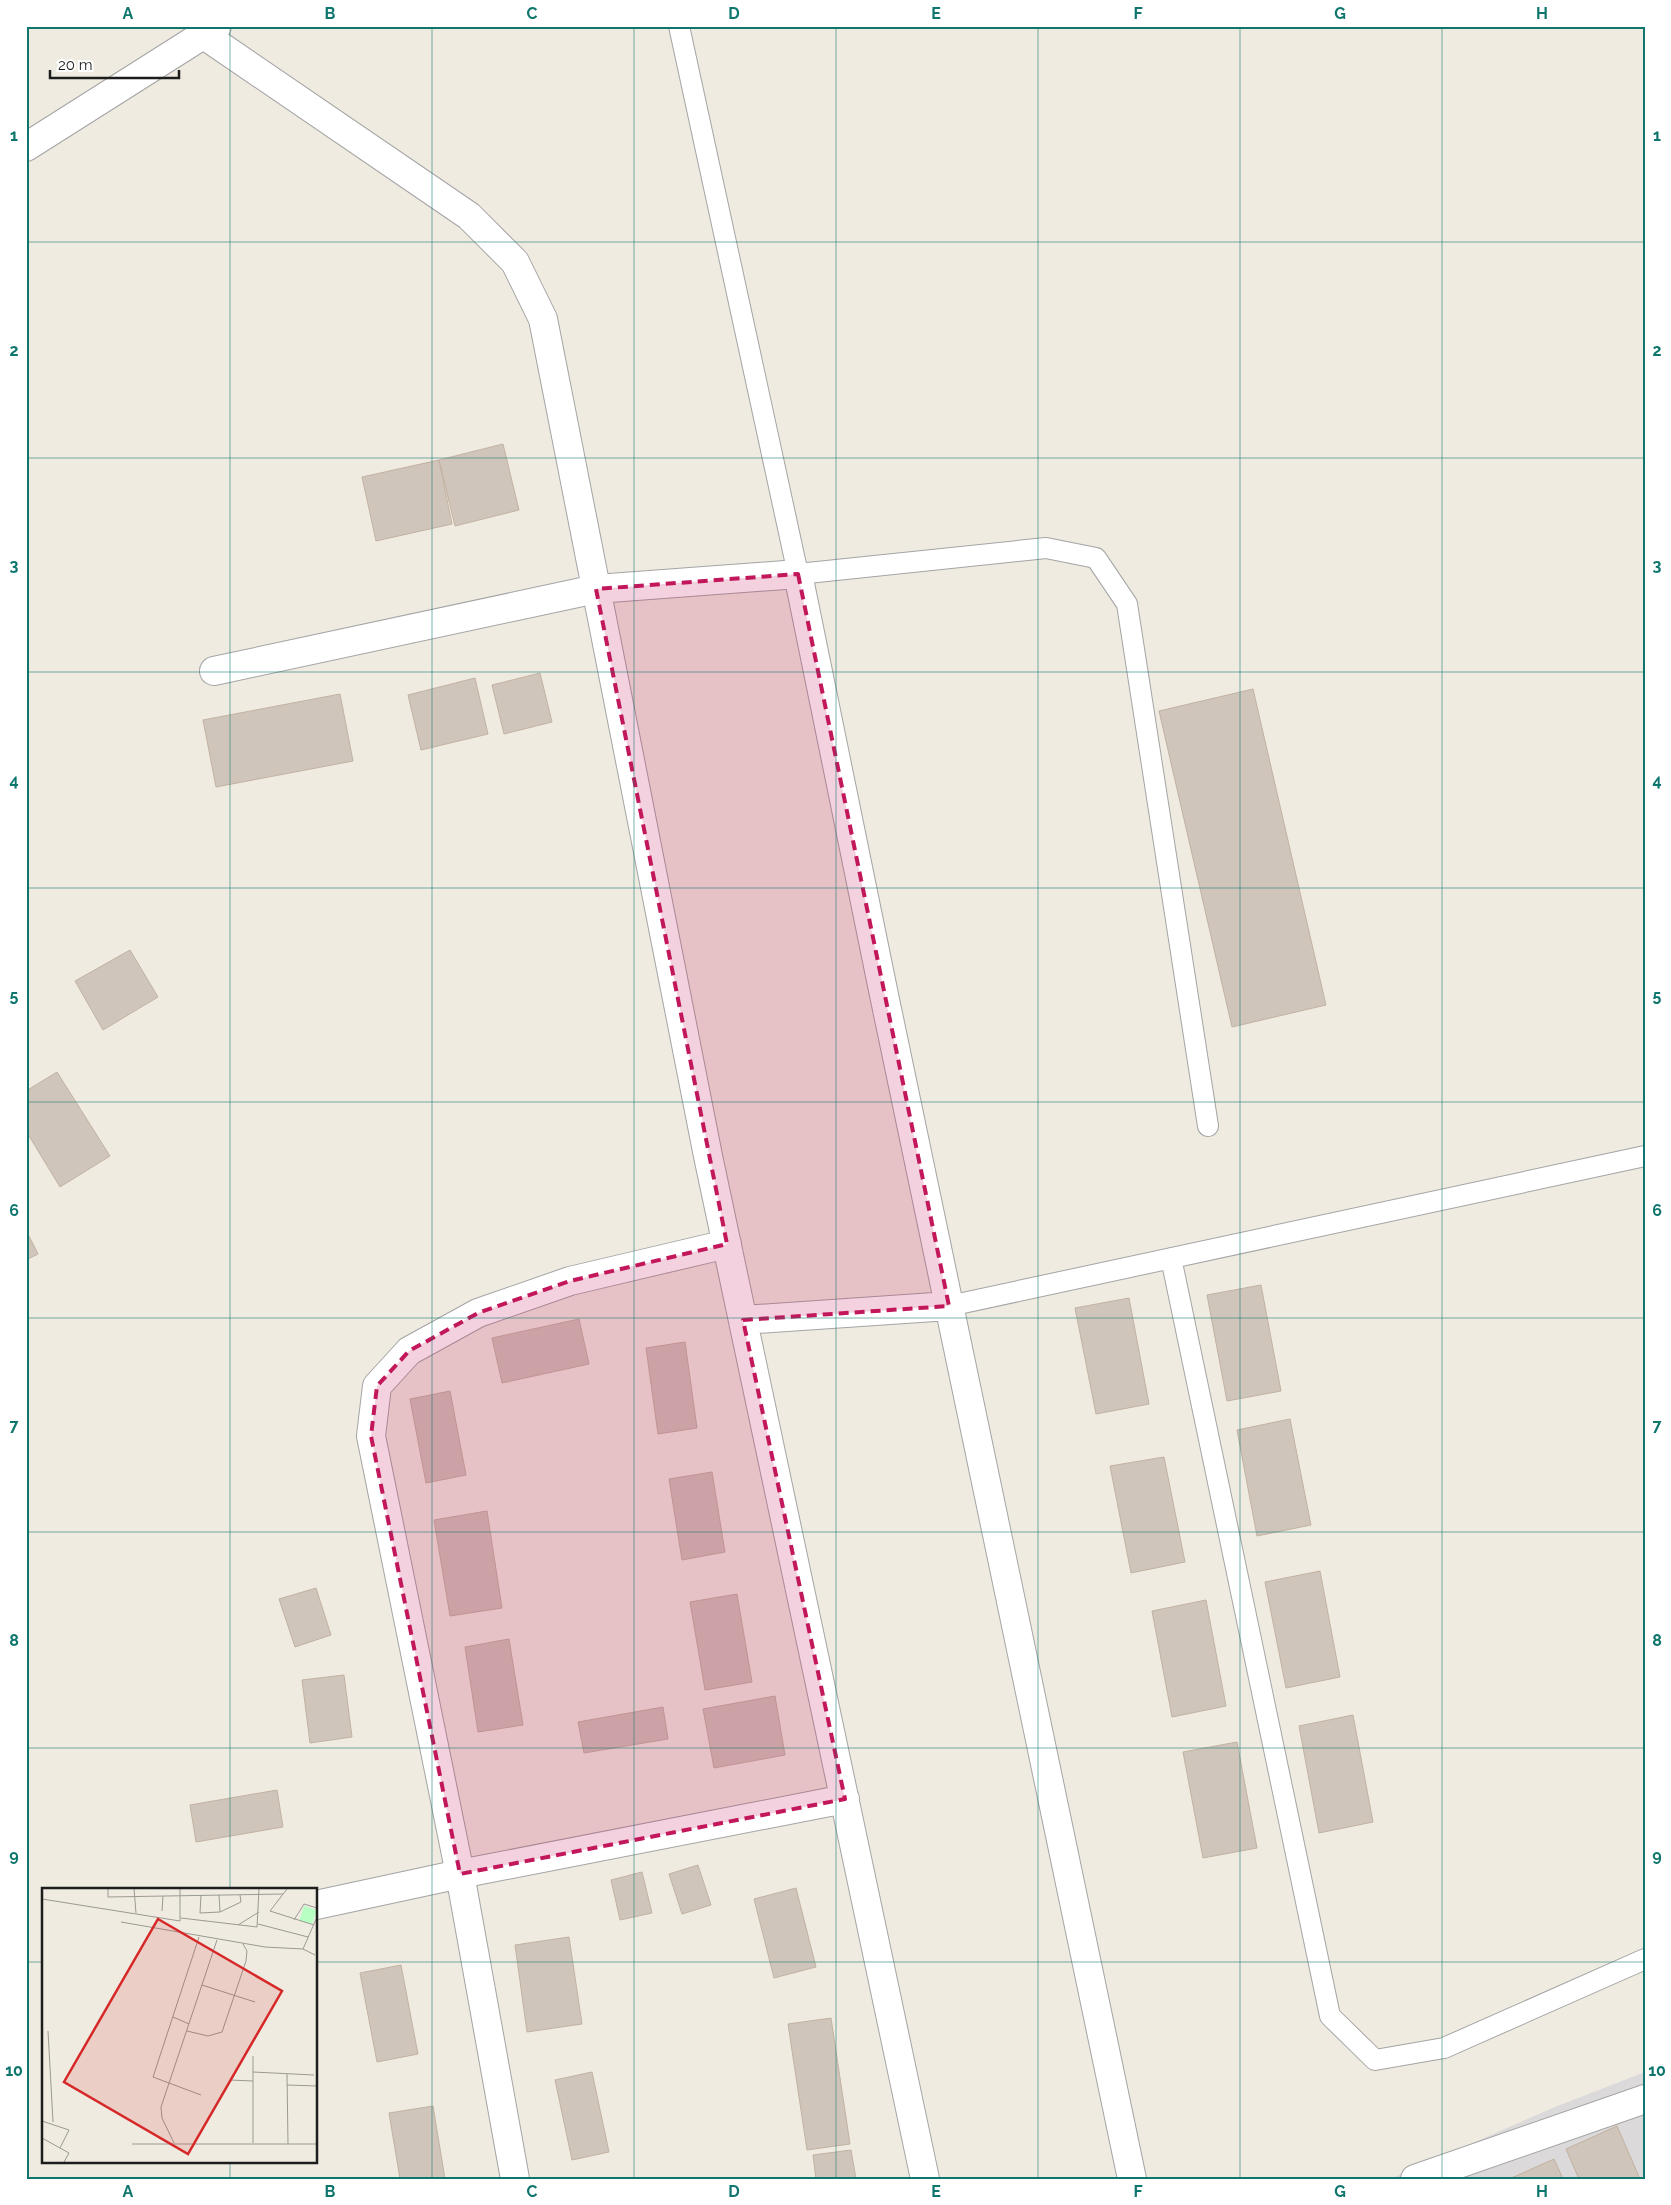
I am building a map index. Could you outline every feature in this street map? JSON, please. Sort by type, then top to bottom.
[{"type":"street","points":[[26,147],[211,30],[469,216],[515,262],[542,319],[727,1244],[925,2179]]},
{"type":"street","points":[[214,671],[596,589],[798,574],[1132,2179]]},
{"type":"street","points":[[515,2179],[460,1874],[371,1436],[377,1386],[409,1351],[478,1313],[570,1281],[727,1244]]},
{"type":"street","points":[[743,1320],[949,1306]]},
{"type":"street","points":[[318,1905],[460,1874],[845,1799]]},
{"type":"street","points":[[1415,2179],[1645,2099]]},
{"type":"lane","points":[[679,26],[798,574],[1046,548],[1096,558],[1127,604],[1208,1126]]},
{"type":"lane","points":[[949,1306],[1645,1156]]},
{"type":"lane","points":[[1171,1258],[1330,2016],[1375,2060],[1444,2048],[1645,1959]]},
{"type":"highlighted area","points":[[798,574],[949,1306],[743,1320],[845,1799],[460,1874],[371,1436],[377,1386],[409,1351],[478,1313],[570,1281],[727,1244],[596,589]]},
{"type":"shaded area","points":[[1645,2072],[1645,2179],[1390,2179],[1555,2107]]},
{"type":"building","points":[[503,444],[519,510],[455,526],[439,460]]},
{"type":"building","points":[[439,460],[452,524],[376,541],[362,477]]},
{"type":"building","points":[[540,673],[552,722],[504,734],[492,685]]},
{"type":"building","points":[[475,678],[488,734],[421,750],[408,695]]},
{"type":"building","points":[[1253,689],[1326,1005],[1232,1027],[1159,711]]},
{"type":"building","points":[[340,694],[353,761],[216,787],[203,720]]},
{"type":"building","points":[[130,950],[158,997],[103,1030],[75,981]]},
{"type":"building","points":[[57,1072],[110,1156],[60,1187],[26,1131],[26,1091]]},
{"type":"building","points":[[26,1230],[38,1254],[26,1260]]},
{"type":"building","points":[[1261,1285],[1281,1391],[1227,1401],[1207,1295]]},
{"type":"building","points":[[1129,1298],[1149,1404],[1096,1414],[1075,1308]]},
{"type":"building","points":[[579,1319],[589,1364],[502,1383],[492,1338]]},
{"type":"building","points":[[685,1342],[697,1428],[658,1434],[646,1348]]},
{"type":"building","points":[[450,1391],[466,1475],[426,1483],[410,1399]]},
{"type":"building","points":[[1290,1419],[1311,1525],[1257,1536],[1237,1430]]},
{"type":"building","points":[[1164,1457],[1185,1562],[1131,1573],[1110,1466]]},
{"type":"building","points":[[712,1472],[725,1552],[682,1560],[669,1479]]},
{"type":"building","points":[[487,1511],[502,1608],[450,1616],[434,1520]]},
{"type":"building","points":[[1320,1571],[1340,1677],[1286,1688],[1265,1582]]},
{"type":"building","points":[[316,1588],[331,1635],[295,1647],[279,1599]]},
{"type":"building","points":[[737,1594],[752,1682],[705,1690],[690,1602]]},
{"type":"building","points":[[1206,1600],[1226,1706],[1172,1717],[1152,1611]]},
{"type":"building","points":[[509,1639],[523,1725],[478,1732],[465,1647]]},
{"type":"building","points":[[344,1675],[352,1737],[310,1743],[302,1680]]},
{"type":"building","points":[[775,1696],[785,1755],[714,1768],[703,1709]]},
{"type":"building","points":[[663,1707],[668,1739],[584,1753],[578,1722]]},
{"type":"building","points":[[1353,1715],[1373,1822],[1319,1833],[1299,1726]]},
{"type":"building","points":[[1237,1742],[1257,1848],[1203,1858],[1183,1752]]},
{"type":"building","points":[[277,1790],[283,1827],[196,1842],[190,1805]]},
{"type":"building","points":[[698,1865],[711,1905],[682,1914],[669,1874]]},
{"type":"building","points":[[642,1872],[652,1913],[620,1920],[611,1880]]},
{"type":"building","points":[[796,1888],[816,1967],[774,1978],[754,1899]]},
{"type":"building","points":[[569,1937],[582,2024],[527,2032],[515,1945]]},
{"type":"building","points":[[401,1965],[418,2054],[377,2062],[360,1973]]},
{"type":"building","points":[[831,2018],[850,2144],[807,2150],[788,2024]]},
{"type":"building","points":[[592,2072],[609,2152],[572,2160],[555,2080]]},
{"type":"building","points":[[433,2106],[445,2179],[400,2179],[389,2113]]},
{"type":"building","points":[[1617,2126],[1640,2179],[1579,2179],[1566,2149]]},
{"type":"building","points":[[851,2150],[856,2179],[816,2179],[813,2155]]},
{"type":"building","points":[[1554,2159],[1563,2179],[1509,2179]]}]
